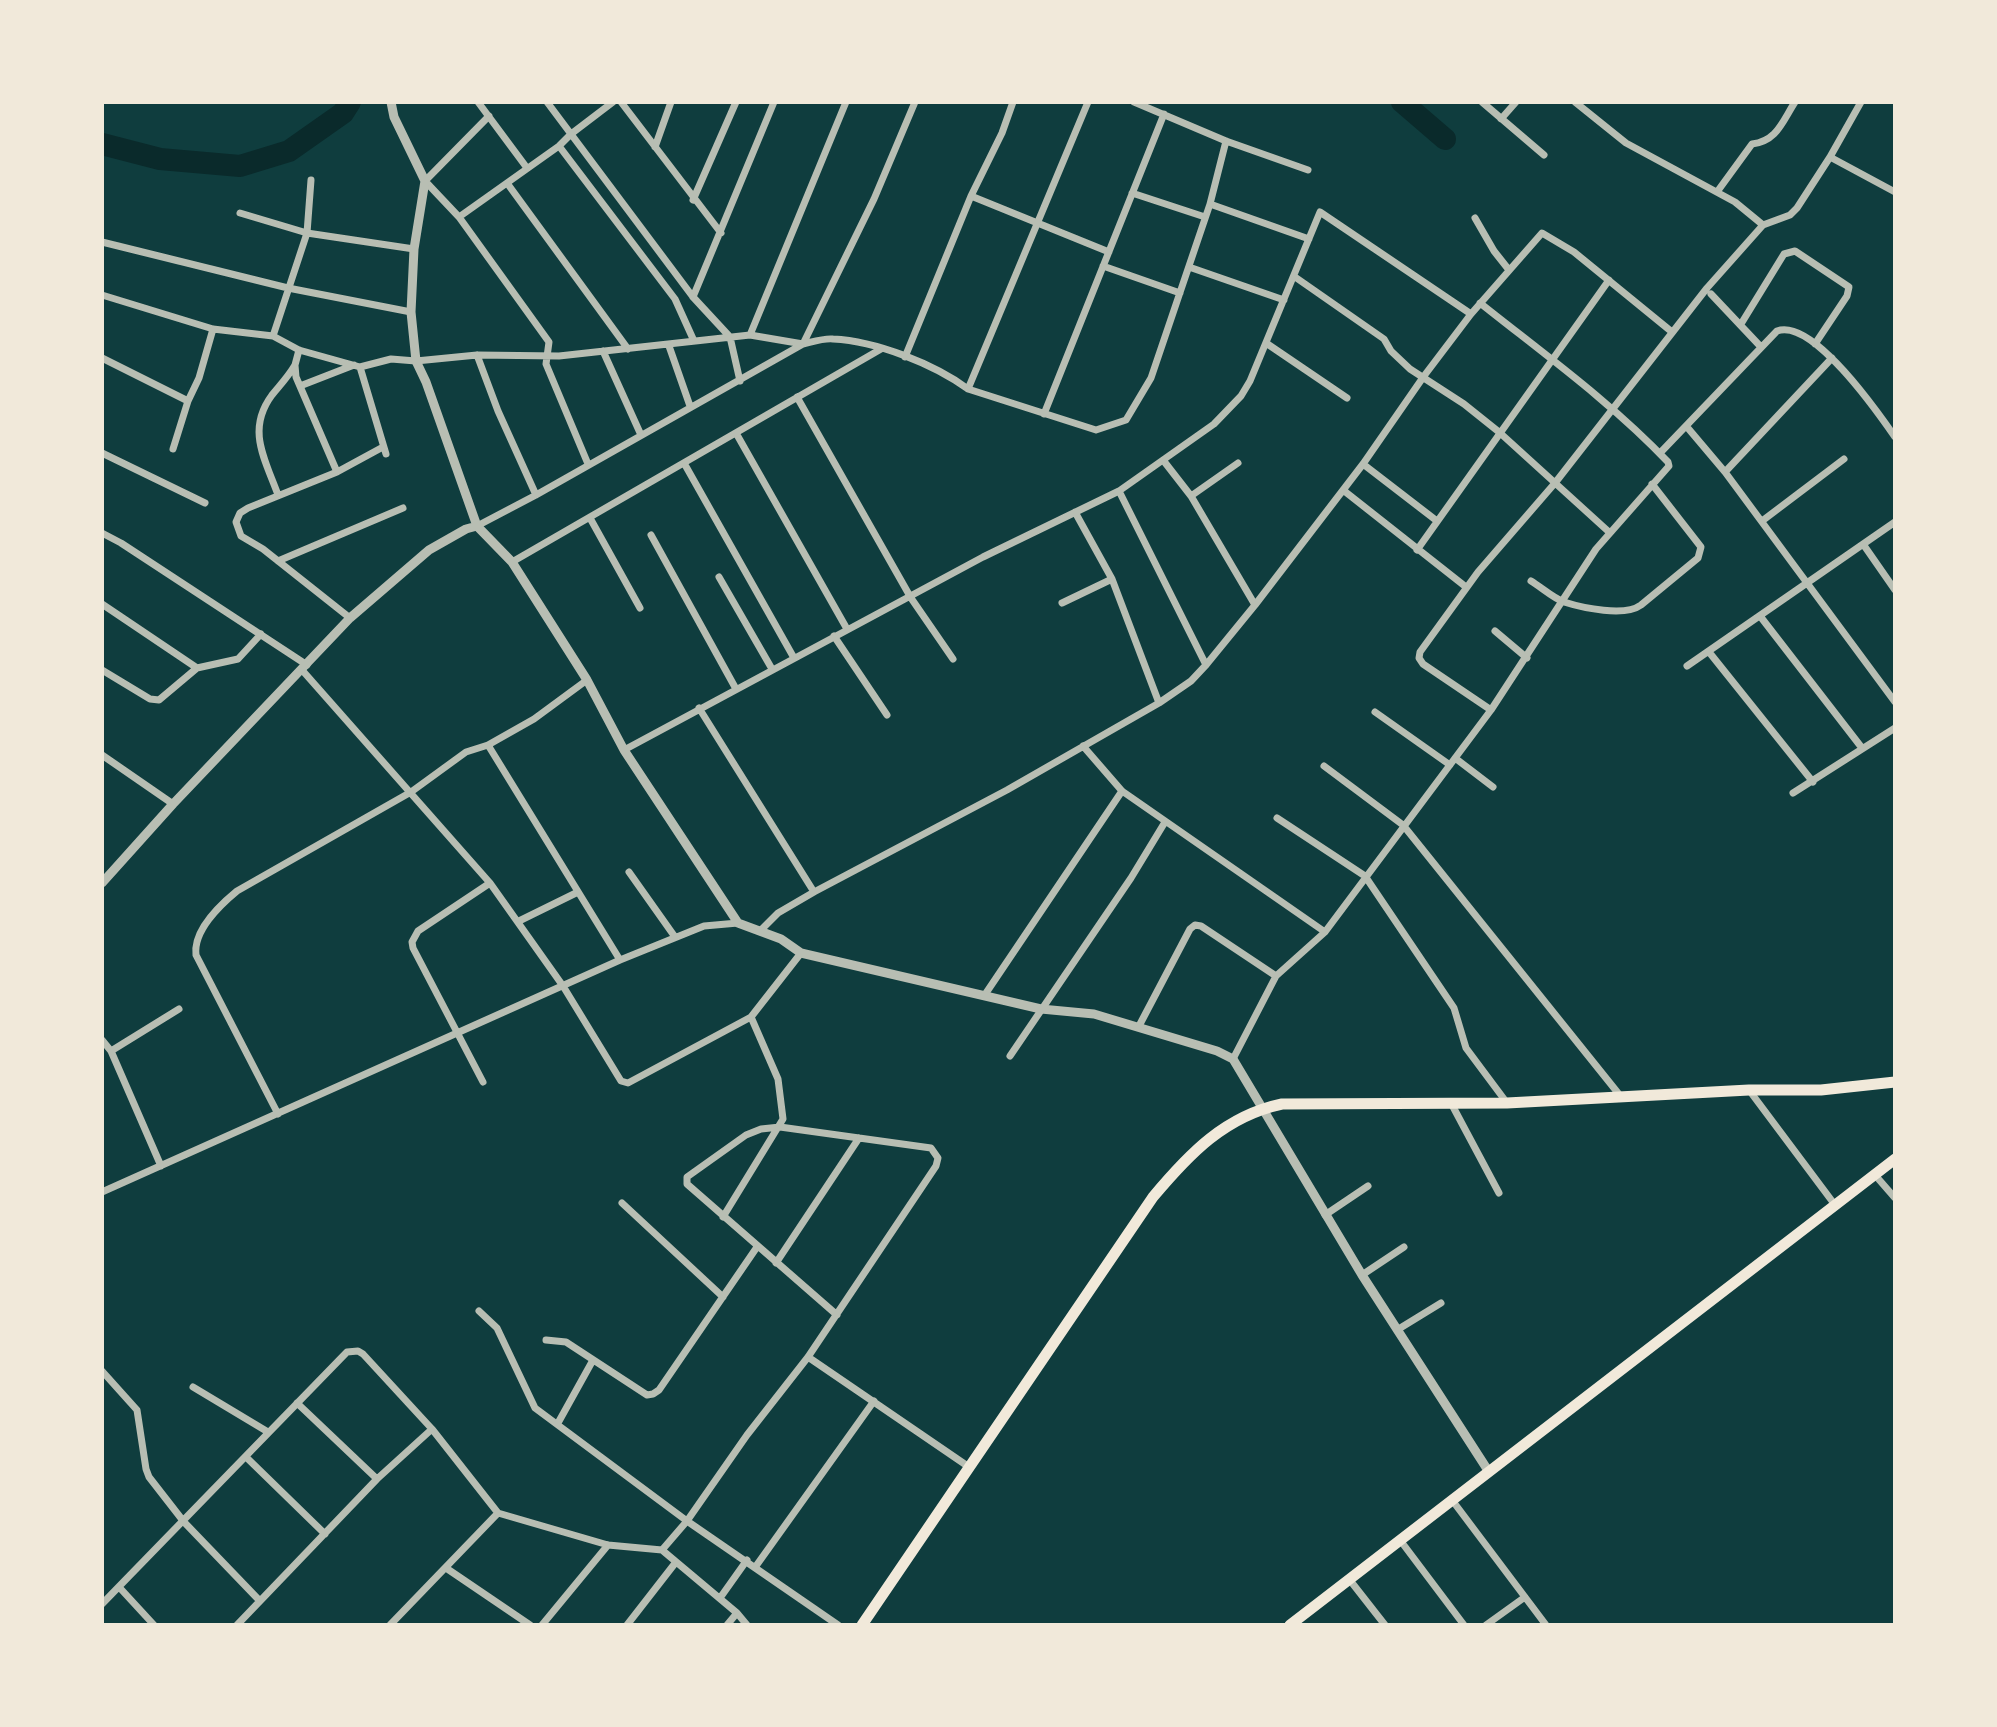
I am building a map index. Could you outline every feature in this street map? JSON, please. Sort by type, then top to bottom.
[{"type":"main road","points":[[862,1625],[1145,1209],[1185,1159],[1234,1120],[1262,1108],[1282,1104],[1507,1103],[1749,1090],[1821,1090],[1895,1082]]},
{"type":"main road","points":[[1290,1625],[1895,1159]]},
{"type":"street","points":[[391,102],[394,117],[425,181],[459,217],[549,342],[546,364],[588,464]]},
{"type":"street","points":[[478,102],[527,168]]},
{"type":"street","points":[[547,102],[693,297],[728,334],[740,381]]},
{"type":"street","points":[[459,217],[559,146],[613,102]]},
{"type":"street","points":[[621,102],[721,233]]},
{"type":"street","points":[[655,147],[671,102]]},
{"type":"street","points":[[693,200],[736,102]]},
{"type":"street","points":[[693,297],[774,102]]},
{"type":"street","points":[[751,334],[846,102]]},
{"type":"street","points":[[803,344],[874,199],[915,102]]},
{"type":"street","points":[[905,357],[1013,102]]},
{"type":"street","points":[[968,389],[1088,102]]},
{"type":"street","points":[[1134,102],[1226,141],[1308,170]]},
{"type":"street","points":[[1482,102],[1544,155]]},
{"type":"street","points":[[1501,119],[1516,102]]},
{"type":"street","points":[[1575,102],[1626,143],[1735,202],[1763,225]]},
{"type":"street","points":[[1717,192],[1752,144],[1765,143],[1772,137],[1795,102]]},
{"type":"street","points":[[1491,710],[1423,664],[1419,658],[1420,652],[1466,587],[1555,483],[1716,277],[1763,225],[1790,215],[1830,157],[1861,102]]},
{"type":"street","points":[[1044,414],[1164,114]]},
{"type":"street","points":[[489,116],[425,181],[414,249],[411,312],[416,361],[477,526],[512,562],[587,680],[624,750],[738,923]]},
{"type":"street","points":[[102,883],[350,618],[429,550],[536,495],[803,344],[831,338],[881,349],[950,376],[968,389],[1096,430],[1126,420],[1151,378],[1210,204],[1226,141]]},
{"type":"street","points":[[559,146],[675,299],[694,341]]},
{"type":"street","points":[[1830,157],[1895,192]]},
{"type":"street","points":[[273,336],[307,233],[311,180]]},
{"type":"street","points":[[507,183],[628,349]]},
{"type":"street","points":[[1132,193],[1205,217]]},
{"type":"street","points":[[971,196],[1109,252]]},
{"type":"street","points":[[1210,204],[1309,239]]},
{"type":"street","points":[[624,750],[995,550],[1119,491],[1214,424],[1241,396],[1255,371],[1320,212],[1471,314]]},
{"type":"street","points":[[240,213],[307,233],[414,249]]},
{"type":"street","points":[[1475,218],[1509,270]]},
{"type":"street","points":[[761,930],[768,920],[814,892],[1007,790],[1159,703],[1191,681],[1255,605],[1363,464],[1471,314],[1545,233],[1672,332]]},
{"type":"street","points":[[102,242],[288,288],[411,312]]},
{"type":"street","points":[[1741,324],[1784,254],[1795,251],[1849,287],[1847,296],[1815,344]]},
{"type":"street","points":[[1103,266],[1180,293]]},
{"type":"street","points":[[1189,267],[1284,300]]},
{"type":"street","points":[[1295,277],[1384,339],[1391,351],[1410,369],[1499,432],[1609,532]]},
{"type":"street","points":[[1417,550],[1609,280]]},
{"type":"street","points":[[1711,294],[1761,347]]},
{"type":"street","points":[[102,295],[213,329],[273,336],[299,350],[358,366]]},
{"type":"street","points":[[1233,1059],[1276,976],[1325,932],[1491,710],[1609,532],[1669,466],[1660,453],[1611,410],[1482,302]]},
{"type":"street","points":[[1660,453],[1782,328],[1815,344],[1832,358],[1852,379],[1895,437]]},
{"type":"street","points":[[173,449],[213,329]]},
{"type":"street","points":[[300,386],[358,366],[391,359],[416,361],[477,355],[548,356],[669,346],[728,334],[751,334],[803,344]]},
{"type":"street","points":[[1266,343],[1347,398]]},
{"type":"street","points":[[669,346],[690,406]]},
{"type":"street","points":[[512,562],[881,349]]},
{"type":"street","points":[[278,495],[257,427],[272,395],[295,365],[299,350]]},
{"type":"street","points":[[603,351],[641,435]]},
{"type":"street","points":[[477,355],[536,495]]},
{"type":"street","points":[[102,358],[188,401]]},
{"type":"street","points":[[1725,472],[1832,358]]},
{"type":"street","points":[[295,365],[300,386],[337,472]]},
{"type":"street","points":[[350,618],[263,549],[241,536],[236,522],[240,513],[248,508],[384,451],[358,366]]},
{"type":"street","points":[[797,397],[911,598],[953,659]]},
{"type":"street","points":[[1687,427],[1725,472],[1895,702]]},
{"type":"street","points":[[736,433],[847,629]]},
{"type":"street","points":[[102,453],[205,503]]},
{"type":"street","points":[[1762,521],[1844,459]]},
{"type":"street","points":[[1163,460],[1191,496],[1255,605]]},
{"type":"street","points":[[684,463],[794,658]]},
{"type":"street","points":[[1191,496],[1238,463]]},
{"type":"street","points":[[1363,464],[1437,521]]},
{"type":"street","points":[[1531,581],[1562,601],[1621,612],[1634,610],[1698,558],[1701,547],[1652,484]]},
{"type":"street","points":[[1343,490],[1466,587]]},
{"type":"street","points":[[1119,491],[1206,665]]},
{"type":"street","points":[[278,561],[403,508]]},
{"type":"street","points":[[1075,512],[1112,579],[1159,703]]},
{"type":"street","points":[[590,518],[640,608]]},
{"type":"street","points":[[1687,666],[1895,522]]},
{"type":"street","points":[[102,533],[261,634],[304,668],[490,883],[519,921],[563,986],[617,1079],[628,1083],[751,1017],[801,953]]},
{"type":"street","points":[[651,535],[736,689]]},
{"type":"street","points":[[1863,544],[1895,590]]},
{"type":"street","points":[[719,577],[772,669]]},
{"type":"street","points":[[1062,603],[1112,579]]},
{"type":"street","points":[[102,604],[197,668]]},
{"type":"street","points":[[1760,616],[1862,748]]},
{"type":"street","points":[[1495,631],[1527,658]]},
{"type":"street","points":[[102,670],[150,699],[159,700],[197,668],[238,659],[261,634]]},
{"type":"street","points":[[834,636],[887,715]]},
{"type":"street","points":[[1709,652],[1813,782]]},
{"type":"street","points":[[278,1114],[195,949],[214,915],[237,891],[411,792],[459,756],[488,745],[534,719],[587,680]]},
{"type":"street","points":[[699,708],[814,892]]},
{"type":"street","points":[[1375,712],[1493,787]]},
{"type":"street","points":[[1793,793],[1895,728]]},
{"type":"street","points":[[488,745],[620,960]]},
{"type":"street","points":[[1083,746],[1122,791],[1325,932]]},
{"type":"street","points":[[103,757],[173,804]]},
{"type":"street","points":[[1324,766],[1403,825],[1622,1098]]},
{"type":"street","points":[[984,996],[1122,791]]},
{"type":"street","points":[[1277,818],[1365,876],[1454,1008],[1466,1048],[1507,1103]]},
{"type":"street","points":[[1010,1056],[1131,878],[1165,822]]},
{"type":"street","points":[[629,872],[675,937]]},
{"type":"street","points":[[483,1082],[412,942],[418,931],[490,883]]},
{"type":"street","points":[[519,921],[578,892]]},
{"type":"street","points":[[102,1192],[620,960],[704,926],[738,923],[761,930],[801,953],[1041,1009],[1094,1014],[1217,1051],[1233,1059],[1362,1275],[1489,1472]]},
{"type":"street","points":[[1139,1026],[1190,929],[1195,925],[1276,976]]},
{"type":"street","points":[[111,1051],[179,1009]]},
{"type":"street","points":[[723,1217],[780,1127],[783,1110],[778,1079],[751,1017]]},
{"type":"street","points":[[102,1040],[111,1051],[161,1166]]},
{"type":"street","points":[[1749,1090],[1835,1205]]},
{"type":"street","points":[[1450,1101],[1499,1193]]},
{"type":"street","points":[[662,1550],[687,1521],[747,1435],[808,1357],[837,1315],[936,1166],[938,1158],[931,1148],[780,1127],[761,1129],[746,1135],[687,1177],[687,1184],[837,1315]]},
{"type":"street","points":[[776,1263],[859,1138]]},
{"type":"street","points":[[1875,1175],[1895,1198]]},
{"type":"street","points":[[1325,1215],[1368,1186]]},
{"type":"street","points":[[622,1203],[723,1297]]},
{"type":"street","points":[[546,1340],[566,1342],[647,1395],[653,1394],[659,1390],[757,1247]]},
{"type":"street","points":[[1362,1275],[1404,1247]]},
{"type":"street","points":[[1397,1330],[1441,1303]]},
{"type":"street","points":[[479,1311],[497,1328],[535,1408],[687,1521],[838,1625]]},
{"type":"street","points":[[102,1604],[347,1352],[358,1351],[432,1429],[498,1513],[608,1545],[662,1550],[747,1625]]},
{"type":"street","points":[[808,1357],[969,1467]]},
{"type":"street","points":[[558,1423],[593,1360]]},
{"type":"street","points":[[102,1371],[137,1410],[146,1469],[184,1522],[259,1600]]},
{"type":"street","points":[[193,1387],[268,1432]]},
{"type":"street","points":[[756,1566],[874,1401]]},
{"type":"street","points":[[297,1403],[377,1479]]},
{"type":"street","points":[[237,1625],[377,1479],[432,1429]]},
{"type":"street","points":[[246,1457],[325,1534]]},
{"type":"street","points":[[1452,1500],[1546,1625]]},
{"type":"street","points":[[393,1624],[498,1513]]},
{"type":"street","points":[[1400,1540],[1464,1625]]},
{"type":"street","points":[[542,1625],[608,1545]]},
{"type":"street","points":[[720,1598],[747,1560]]},
{"type":"street","points":[[627,1625],[676,1562]]},
{"type":"street","points":[[446,1568],[530,1625]]},
{"type":"street","points":[[1349,1579],[1385,1625]]},
{"type":"street","points":[[119,1587],[154,1625]]},
{"type":"street","points":[[1486,1625],[1525,1597]]},
{"type":"street","points":[[727,1625],[737,1613]]},
{"type":"waterway","points":[[102,144],[160,159],[240,166],[289,151],[343,113],[350,102]]},
{"type":"waterway","points":[[1402,102],[1445,139]]}]
